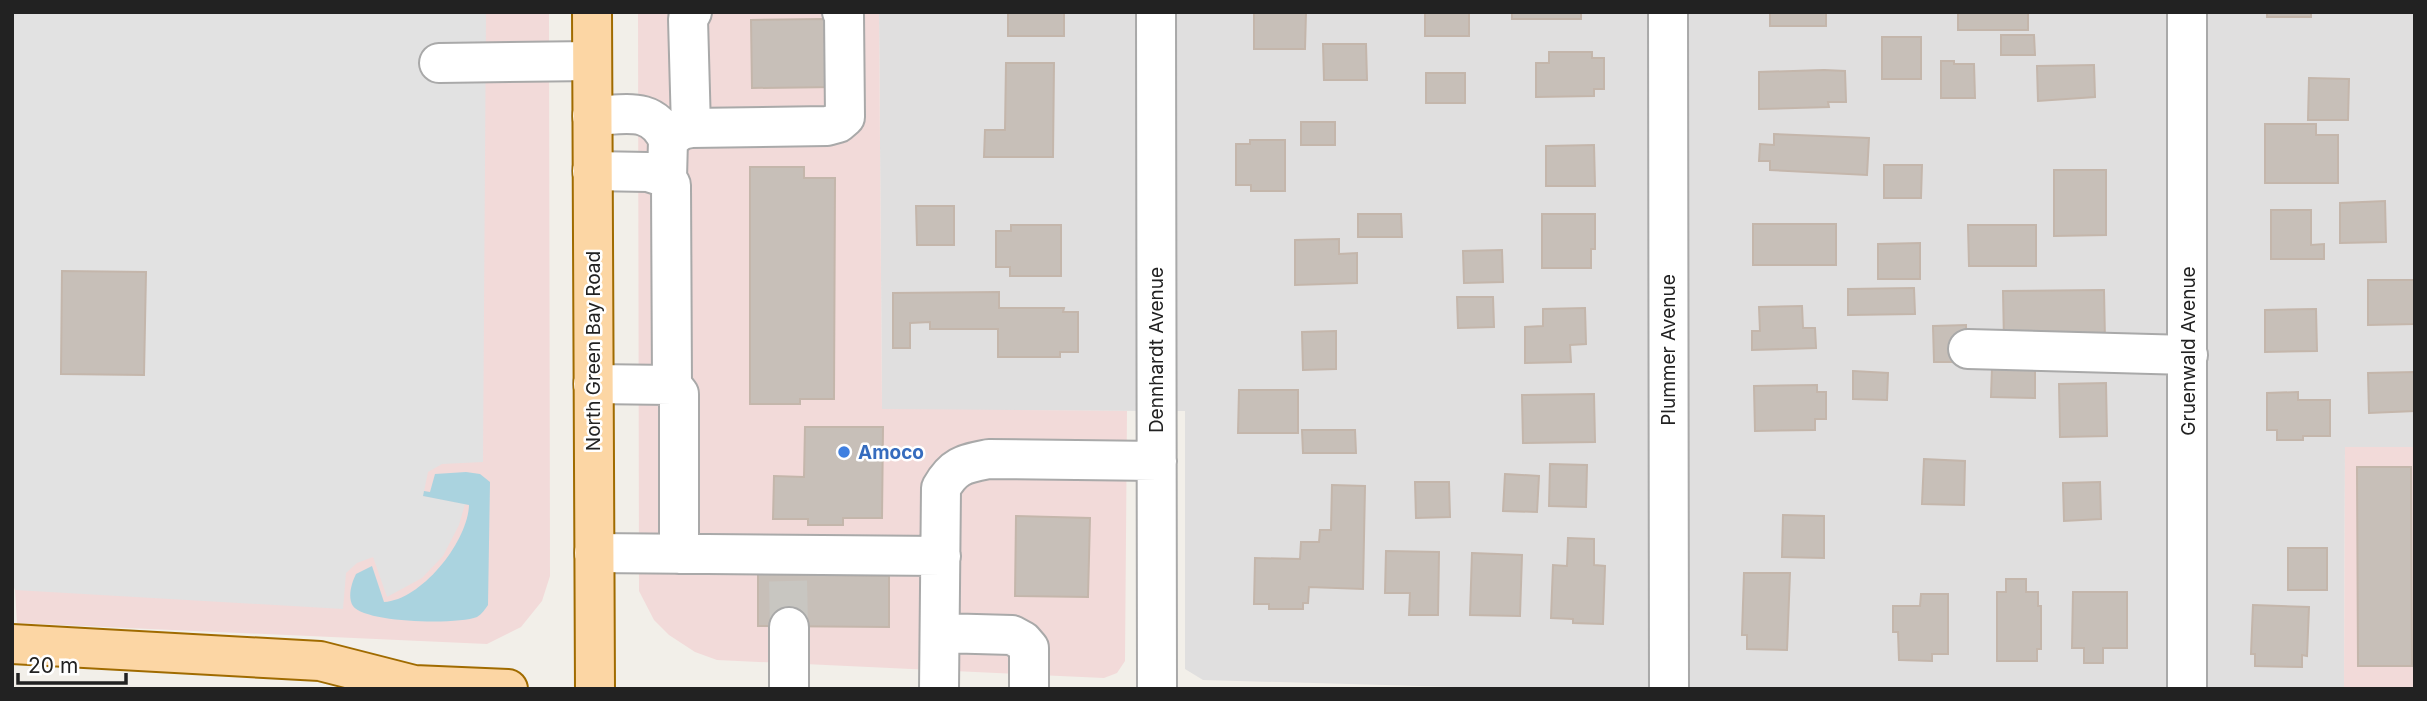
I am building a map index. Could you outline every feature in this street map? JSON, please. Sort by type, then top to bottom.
[{"type":"main road","name":"North Green Bay Road","points":[[592,12],[595,689]]},
{"type":"main road","points":[[12,643],[320,661],[406,687],[508,689]]},
{"type":"street","points":[[667,178],[680,134],[688,19],[692,12]]},
{"type":"street","points":[[592,116],[644,115],[654,119],[663,128],[680,134],[827,126],[838,123],[845,117],[845,15],[842,12]]},
{"type":"street","name":"Dennhardt Avenue","points":[[1156,12],[1157,689]]},
{"type":"street","name":"Plummer Avenue","points":[[1668,12],[1669,689]]},
{"type":"street","name":"Gruenwald Avenue","points":[[2187,12],[2187,689]]},
{"type":"street","points":[[439,63],[592,61]]},
{"type":"street","points":[[592,171],[648,172],[667,178],[671,185],[672,385],[679,394],[680,554]]},
{"type":"street","points":[[1968,349],[2188,355]]},
{"type":"street","points":[[593,384],[672,385]]},
{"type":"street","points":[[939,689],[941,488],[949,473],[964,464],[989,459],[1157,461]]},
{"type":"street","points":[[594,553],[680,554],[788,568],[941,556]]},
{"type":"street","points":[[789,627],[789,689]]},
{"type":"street","points":[[940,634],[1012,635],[1023,641],[1029,648],[1029,689]]},
{"type":"shaded area","points":[[12,12],[549,12],[550,576],[542,601],[521,627],[487,644],[17,623],[12,580]]},
{"type":"shaded area","points":[[12,12],[486,12],[483,462],[442,464],[428,472],[423,496],[465,504],[459,525],[443,556],[422,578],[387,597],[373,557],[357,563],[346,573],[343,609],[15,590],[12,580]]},
{"type":"shaded area","points":[[638,12],[879,12],[882,409],[1127,411],[1125,661],[1117,673],[1104,678],[717,660],[695,652],[669,635],[654,620],[639,591]]},
{"type":"shaded area","points":[[879,12],[2415,12],[2415,447],[2345,448],[2344,689],[1530,689],[1203,680],[1185,669],[1185,411],[882,410]]},
{"type":"shaded area","points":[[2345,447],[2415,447],[2415,689],[2344,689]]},
{"type":"water","points":[[435,474],[480,474],[490,482],[488,605],[483,611],[477,617],[466,620],[432,622],[375,616],[361,612],[353,606],[350,594],[356,574],[372,566],[384,602],[399,599],[413,591],[440,566],[461,535],[469,505],[423,496],[424,491],[430,492]]},
{"type":"building","points":[[1008,12],[1064,12],[1064,36],[1008,36]]},
{"type":"building","points":[[1254,12],[1306,12],[1305,49],[1254,49]]},
{"type":"building","points":[[1425,12],[1469,12],[1469,36],[1425,36]]},
{"type":"building","points":[[1512,12],[1581,12],[1581,19],[1512,19]]},
{"type":"building","points":[[1770,12],[1826,12],[1826,26],[1770,26]]},
{"type":"building","points":[[1958,12],[2028,12],[2028,30],[1958,30]]},
{"type":"building","points":[[2267,12],[2311,12],[2311,17],[2267,17]]},
{"type":"building","points":[[824,19],[824,42],[835,42],[835,87],[752,88],[751,20]]},
{"type":"building","points":[[2001,35],[2034,35],[2035,55],[2001,55]]},
{"type":"building","points":[[1882,37],[1921,37],[1921,79],[1882,79]]},
{"type":"building","points":[[1323,44],[1366,44],[1367,80],[1324,80]]},
{"type":"building","points":[[1549,52],[1592,52],[1592,58],[1604,58],[1604,89],[1594,89],[1594,96],[1536,97],[1536,63],[1549,63]]},
{"type":"building","points":[[1941,61],[1974,64],[1975,98],[1941,98]]},
{"type":"building","points":[[1006,63],[1054,63],[1053,157],[984,157],[985,130],[1005,130]]},
{"type":"building","points":[[2094,65],[2095,97],[2038,101],[2037,66]]},
{"type":"building","points":[[1845,71],[1846,102],[1828,102],[1829,107],[1759,109],[1759,72]]},
{"type":"building","points":[[1426,73],[1465,73],[1465,103],[1426,103]]},
{"type":"building","points":[[2309,78],[2349,79],[2348,120],[2308,120]]},
{"type":"building","points":[[1301,122],[1335,122],[1335,145],[1301,145]]},
{"type":"building","points":[[2265,124],[2316,124],[2316,135],[2338,135],[2338,183],[2265,183]]},
{"type":"building","points":[[1774,134],[1869,138],[1867,175],[1770,170],[1770,161],[1759,161],[1760,144],[1774,145]]},
{"type":"building","points":[[1250,140],[1285,140],[1285,191],[1251,191],[1251,185],[1236,185],[1236,144],[1250,144]]},
{"type":"building","points":[[1594,145],[1595,186],[1546,186],[1546,146]]},
{"type":"building","points":[[1884,165],[1922,165],[1921,198],[1884,198]]},
{"type":"building","points":[[750,167],[804,167],[804,178],[835,178],[834,399],[800,399],[800,404],[750,404]]},
{"type":"building","points":[[2054,170],[2106,170],[2106,235],[2054,236]]},
{"type":"building","points":[[2385,201],[2386,242],[2340,243],[2340,203]]},
{"type":"building","points":[[916,206],[954,206],[954,245],[917,245]]},
{"type":"building","points":[[2271,210],[2311,210],[2311,245],[2324,244],[2324,259],[2271,259]]},
{"type":"building","points":[[1358,214],[1401,214],[1402,237],[1358,237]]},
{"type":"building","points":[[1542,214],[1595,214],[1595,249],[1591,249],[1591,268],[1542,268]]},
{"type":"building","points":[[1753,224],[1836,224],[1836,265],[1753,265]]},
{"type":"building","points":[[1011,225],[1061,225],[1061,276],[1010,276],[1010,267],[996,267],[996,231],[1011,231]]},
{"type":"building","points":[[1968,225],[2036,225],[2036,266],[1969,266]]},
{"type":"building","points":[[1339,239],[1339,254],[1357,253],[1357,283],[1295,285],[1295,240]]},
{"type":"building","points":[[1920,243],[1920,279],[1878,279],[1878,244]]},
{"type":"building","points":[[1502,250],[1503,282],[1464,283],[1463,251]]},
{"type":"building","points":[[62,271],[146,272],[144,375],[61,374]]},
{"type":"building","points":[[2368,280],[2415,280],[2415,324],[2368,325]]},
{"type":"building","points":[[1914,288],[1915,314],[1848,315],[1848,289]]},
{"type":"building","points":[[2104,290],[2105,341],[2004,342],[2003,291]]},
{"type":"building","points":[[999,292],[999,308],[1064,308],[1063,312],[1078,312],[1078,352],[1060,352],[1060,357],[998,357],[998,329],[930,329],[930,322],[910,323],[910,348],[893,348],[893,293]]},
{"type":"building","points":[[1457,297],[1493,297],[1494,327],[1458,328]]},
{"type":"building","points":[[1802,306],[1803,328],[1815,328],[1816,348],[1752,350],[1752,331],[1760,331],[1759,307]]},
{"type":"building","points":[[1585,308],[1586,344],[1570,345],[1571,362],[1525,363],[1525,327],[1543,326],[1543,309]]},
{"type":"building","points":[[2316,309],[2317,351],[2265,352],[2265,310]]},
{"type":"building","points":[[1966,325],[1966,362],[1934,362],[1933,326]]},
{"type":"building","points":[[1336,331],[1336,369],[1303,370],[1302,332]]},
{"type":"building","points":[[1992,368],[2035,369],[2035,398],[1991,397]]},
{"type":"building","points":[[1853,371],[1888,373],[1887,400],[1853,399]]},
{"type":"building","points":[[2415,372],[2415,411],[2369,413],[2368,373]]},
{"type":"building","points":[[2106,383],[2107,436],[2060,437],[2059,384]]},
{"type":"building","points":[[1817,385],[1817,392],[1826,392],[1826,419],[1815,419],[1815,430],[1755,431],[1754,386]]},
{"type":"building","points":[[1239,390],[1298,390],[1298,433],[1238,433]]},
{"type":"building","points":[[2298,392],[2298,400],[2330,400],[2330,436],[2277,440],[2277,430],[2267,430],[2267,393]]},
{"type":"building","points":[[1594,394],[1595,442],[1523,443],[1522,395]]},
{"type":"building","name":"Amoco","points":[[805,427],[883,427],[882,518],[843,518],[843,525],[808,525],[808,519],[773,519],[774,476],[804,477]]},
{"type":"building","points":[[1302,430],[1355,430],[1356,453],[1303,453]]},
{"type":"building","points":[[1924,459],[1965,461],[1964,505],[1922,504]]},
{"type":"building","points":[[1550,464],[1587,465],[1586,507],[1549,506]]},
{"type":"building","points":[[2357,467],[2411,467],[2412,666],[2358,666]]},
{"type":"building","points":[[1505,474],[1539,476],[1537,512],[1503,511]]},
{"type":"building","points":[[1415,482],[1449,482],[1450,517],[1416,518]]},
{"type":"building","points":[[2100,482],[2101,519],[2064,521],[2063,483]]},
{"type":"building","points":[[1332,485],[1365,486],[1363,589],[1309,587],[1308,603],[1303,603],[1303,609],[1269,609],[1269,604],[1254,604],[1255,558],[1300,559],[1301,542],[1319,542],[1320,530],[1331,530]]},
{"type":"building","points":[[1783,515],[1824,516],[1824,558],[1782,557]]},
{"type":"building","points":[[1016,516],[1090,518],[1088,597],[1015,596]]},
{"type":"building","points":[[1568,538],[1594,539],[1594,565],[1605,566],[1603,624],[1573,623],[1573,619],[1551,618],[1553,565],[1567,566]]},
{"type":"building","points":[[2288,548],[2327,548],[2327,590],[2288,590]]},
{"type":"building","points":[[1386,551],[1439,552],[1438,615],[1409,615],[1410,593],[1385,593]]},
{"type":"building","points":[[1472,553],[1522,555],[1520,616],[1470,615]]},
{"type":"building","points":[[1744,573],[1790,573],[1787,650],[1747,649],[1747,635],[1742,635]]},
{"type":"building","points":[[758,574],[889,576],[889,627],[758,626]]},
{"type":"building","points":[[2006,579],[2026,579],[2026,592],[2038,592],[2038,606],[2041,606],[2041,649],[2037,649],[2037,661],[1997,661],[1997,592],[2006,592]]},
{"type":"building","points":[[2073,592],[2127,592],[2127,648],[2103,648],[2103,663],[2084,663],[2084,648],[2072,648]]},
{"type":"building","points":[[1921,594],[1948,594],[1948,654],[1932,654],[1932,661],[1899,660],[1898,632],[1893,632],[1893,606],[1920,606]]},
{"type":"building","points":[[2253,605],[2309,607],[2307,656],[2302,655],[2302,667],[2255,666],[2255,654],[2251,654]]},
{"type":"tunnel","points":[[788,581],[789,627]]},
{"type":"place","name":"Amoco","points":[[844,452]]}]
